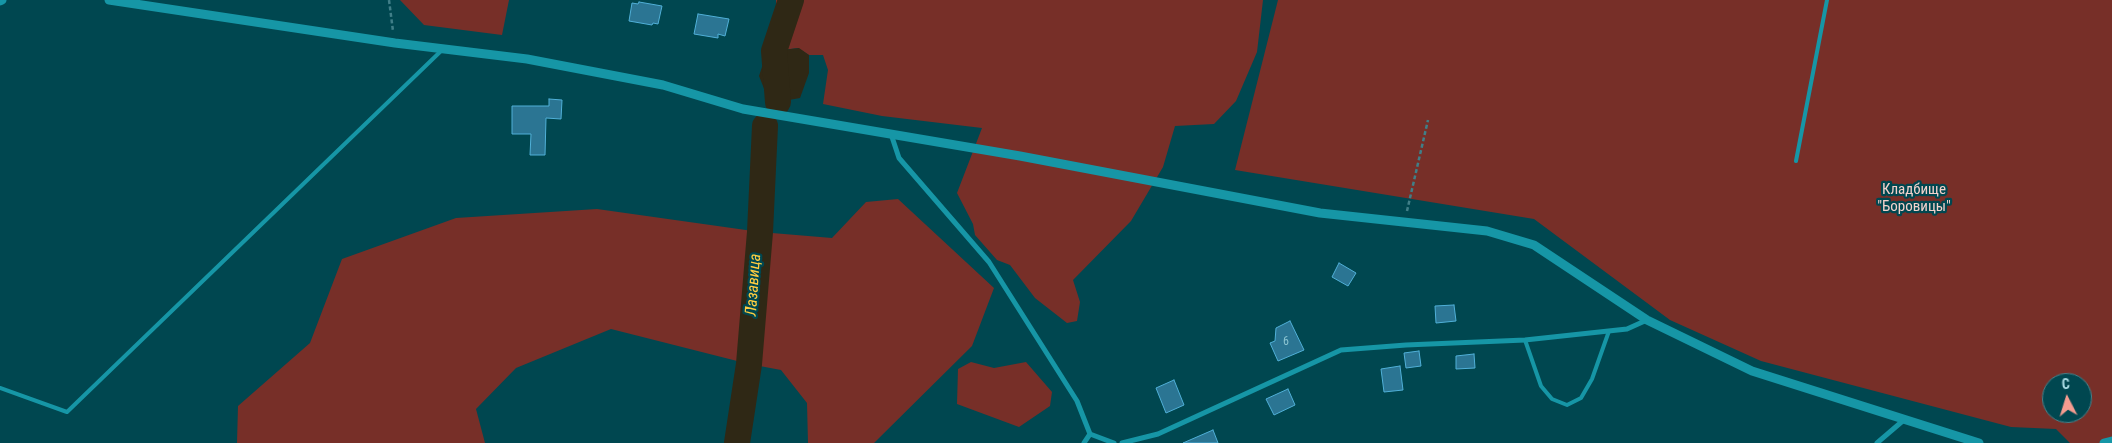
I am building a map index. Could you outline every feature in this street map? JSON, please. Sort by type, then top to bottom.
[{"type":"street","points":[[109,0],[395,43],[527,59],[663,85],[743,109],[1030,158],[1320,213],[1487,231],[1534,245],[1647,320],[1752,371],[1979,443]]},
{"type":"street","points":[[891,134],[899,158],[989,262],[1077,401],[1090,434],[1114,443]]},
{"type":"street","points":[[1122,443],[1158,434],[1341,350],[1525,340],[1609,331],[1627,328],[1647,320]]},
{"type":"street","points":[[1877,443],[1905,418]]},
{"type":"street","points":[[1084,443],[1090,434]]},
{"type":"street","points":[[2104,443],[2112,441]]},
{"type":"lane","points":[[1796,161],[1827,0]]},
{"type":"lane","points":[[0,388],[67,412],[442,49]]},
{"type":"lane","points":[[1525,340],[1541,386],[1552,399],[1567,405],[1581,398],[1592,379],[1609,331]]},
{"type":"path","points":[[389,0],[395,43]]},
{"type":"path","points":[[1404,222],[1428,120]]},
{"type":"green space","points":[[400,0],[509,0],[502,35],[424,25]]},
{"type":"green space","points":[[776,0],[1263,0],[1257,52],[1236,101],[1214,124],[1175,126],[1163,167],[1131,221],[1073,280],[1080,302],[1077,321],[1067,323],[1035,298],[1010,265],[997,260],[975,235],[973,224],[957,193],[982,128],[882,116],[823,104],[828,70],[823,55],[809,55],[798,48],[774,51],[765,58],[776,12]]},
{"type":"green space","name":"Кладбище \"Боровицы\"","points":[[1278,0],[2112,0],[2112,443],[2070,443],[2056,429],[2011,427],[1761,361],[1670,320],[1534,219],[1235,170]]},
{"type":"green space","points":[[898,199],[994,288],[972,346],[874,443],[808,443],[807,403],[781,370],[749,364],[611,329],[516,368],[476,409],[485,443],[237,443],[238,406],[310,343],[342,259],[456,218],[597,209],[760,232],[832,238],[866,202]]},
{"type":"green space","points":[[971,362],[994,368],[1026,362],[1052,392],[1050,406],[1019,427],[957,404],[958,369]]},
{"type":"shaded area","points":[[799,48],[809,55],[809,73],[800,98],[778,102],[767,96],[759,76],[765,58],[774,51]]},
{"type":"building","points":[[639,2],[662,6],[658,24],[653,23],[652,25],[629,21],[632,3],[638,4]]},
{"type":"building","points":[[698,14],[729,19],[725,36],[718,34],[718,38],[694,34]]},
{"type":"building","points":[[549,99],[562,100],[561,119],[546,118],[545,155],[530,155],[531,134],[512,134],[512,106],[549,106]]},
{"type":"building","points":[[1339,263],[1356,273],[1348,286],[1332,277]]},
{"type":"building","points":[[1454,305],[1456,321],[1436,323],[1435,306]]},
{"type":"building","points":[[1290,321],[1304,350],[1278,361],[1270,343],[1275,341],[1276,328]]},
{"type":"building","points":[[1419,351],[1421,366],[1406,368],[1404,353]]},
{"type":"building","points":[[1474,354],[1475,368],[1456,369],[1456,356]]},
{"type":"building","points":[[1400,366],[1403,390],[1384,392],[1381,369]]},
{"type":"building","points":[[1174,380],[1184,405],[1166,413],[1156,388]]},
{"type":"building","points":[[1288,389],[1295,405],[1274,415],[1266,399]]},
{"type":"building","points":[[1213,430],[1218,443],[1183,443]]},
{"type":"waterway","name":"Лазавица","points":[[778,102],[774,51],[791,0]]},
{"type":"waterway","name":"Лазавица","points":[[737,443],[749,364],[760,232],[765,126]]}]
